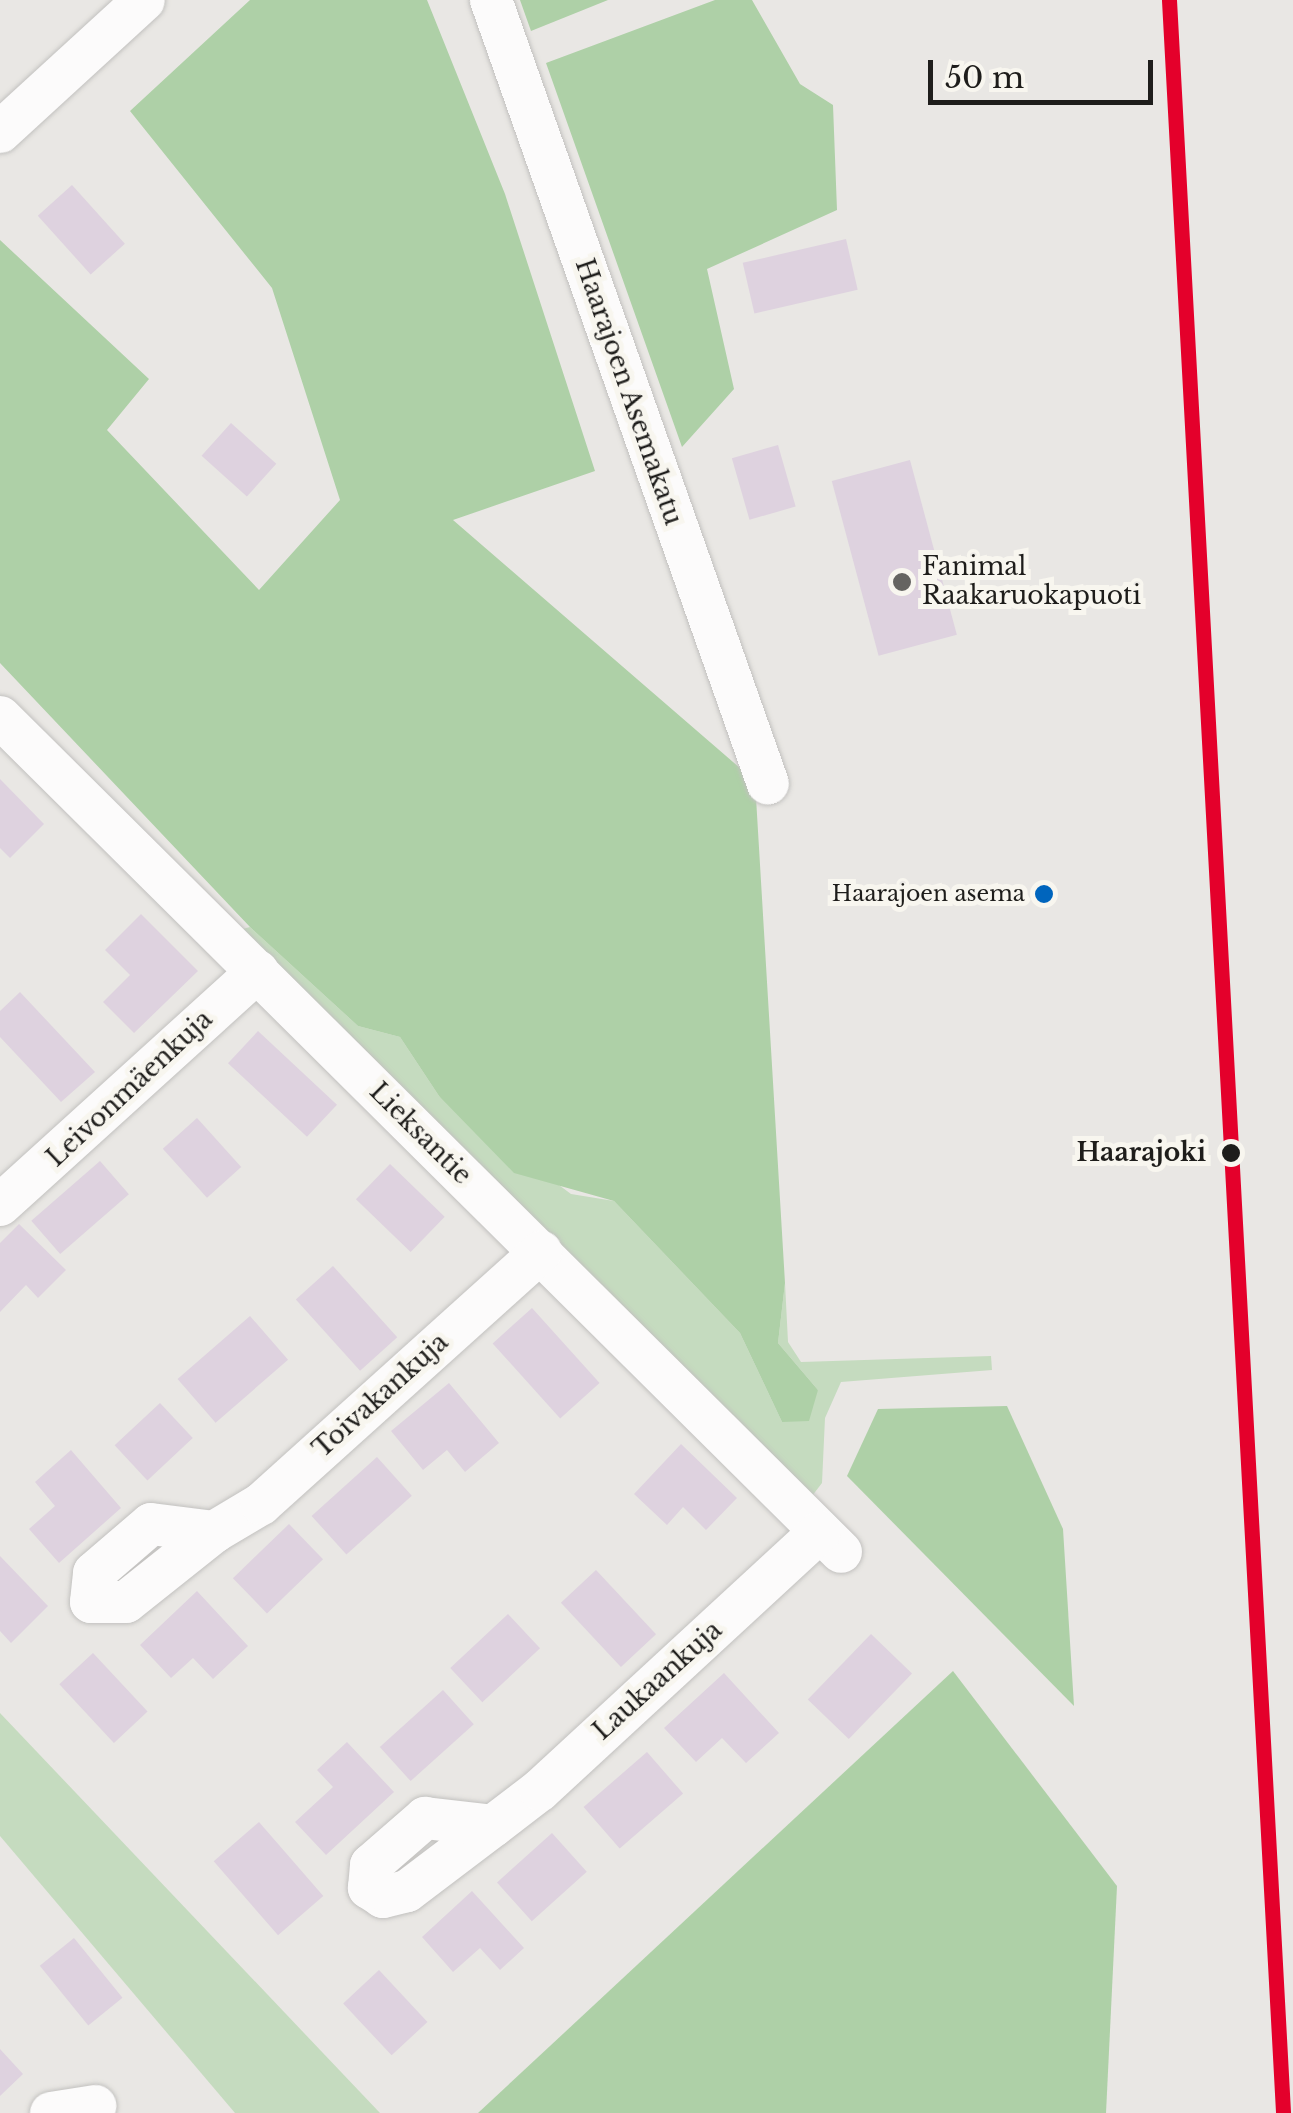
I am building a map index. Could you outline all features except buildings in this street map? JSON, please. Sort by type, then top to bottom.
[{"type":"street","points":[[0,132],[144,0]]},
{"type":"street","name":"Haarajoen Asemakatu","points":[[490,0],[768,784]]},
{"type":"street","name":"Lieksantie","points":[[0,717],[830,1542]]},
{"type":"street","name":"Leivonmäenkuja","points":[[0,1205],[258,970]]},
{"type":"street","name":"Toivakankuja","points":[[214,1532],[262,1504],[541,1252]]},
{"type":"street","name":"Laukaankuja","points":[[493,1826],[830,1542]]},
{"type":"street","points":[[51,2113],[95,2106]]},
{"type":"green space","points":[[250,0],[427,0],[505,194],[595,471],[453,520],[755,781],[785,1283],[778,1343],[818,1390],[809,1421],[782,1422],[740,1333],[614,1201],[514,1173],[439,1096],[400,1037],[358,1026],[250,927],[0,663],[0,240],[149,379],[107,430],[259,590],[340,500],[272,288],[130,111]]},
{"type":"green space","points":[[520,0],[608,0],[531,31]]},
{"type":"green space","points":[[715,0],[752,0],[800,84],[833,105],[837,210],[707,269],[734,389],[682,447],[546,63]]},
{"type":"green space","points":[[250,927],[358,1026],[400,1037],[439,1096],[571,1194],[614,1201],[740,1333],[782,1422],[818,1390],[778,1343],[785,1283],[788,1342],[801,1362],[991,1356],[992,1370],[841,1382],[825,1418],[822,1483],[812,1496],[239,930]]},
{"type":"green space","points":[[1007,1406],[1063,1529],[1074,1706],[847,1476],[878,1409]]},
{"type":"green space","points":[[953,1671],[1117,1886],[1106,2113],[478,2113]]},
{"type":"green space","points":[[0,1713],[380,2113],[235,2113],[0,1836]]},
{"type":"transit line","points":[[1169,0],[1283,2113]]},
{"type":"place","name":"Fanimal Raakaruokapuoti","points":[[902,582]]},
{"type":"place","name":"Haarajoen asema","points":[[1044,894]]},
{"type":"place","name":"Haarajoki","points":[[1231,1153]]}]
